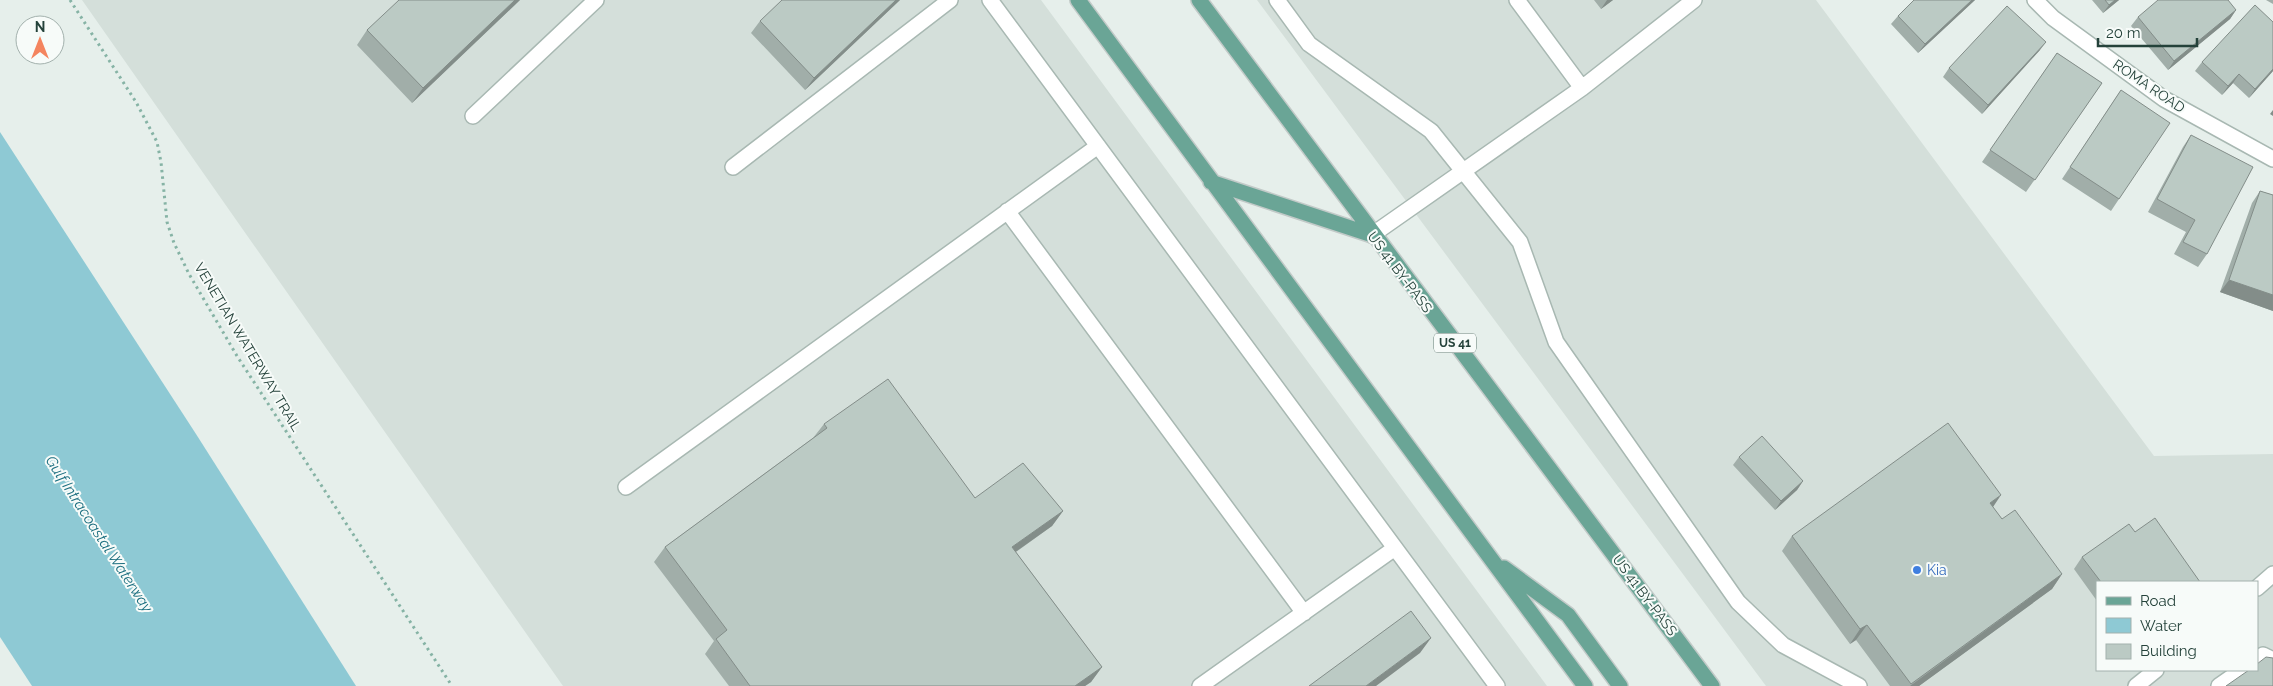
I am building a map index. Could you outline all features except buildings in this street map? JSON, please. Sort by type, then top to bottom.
[{"type":"main road","points":[[1078,0],[1585,686]]},
{"type":"main road","name":"US 41 BY-PASS","points":[[1199,0],[1372,235],[1712,686]]},
{"type":"main road","points":[[1211,182],[1372,235]]},
{"type":"main road","points":[[1491,558],[1568,615],[1620,686]]},
{"type":"street","points":[[473,116],[596,0]]},
{"type":"street","points":[[733,166],[950,0]]},
{"type":"street","points":[[990,0],[1497,686]]},
{"type":"street","points":[[1277,0],[1309,44],[1431,131],[1465,170],[1520,242],[1556,342],[1738,602],[1784,646],[1858,686]]},
{"type":"street","points":[[1517,0],[1582,88]]},
{"type":"street","points":[[1372,235],[1582,88],[1694,0]]},
{"type":"street","name":"ROMA ROAD","points":[[2035,0],[2054,18],[2164,99],[2273,159]]},
{"type":"street","points":[[626,488],[1098,146]]},
{"type":"street","points":[[1007,211],[1304,613]]},
{"type":"street","points":[[1200,686],[1395,548]]},
{"type":"street","points":[[2258,587],[2273,574]]},
{"type":"street","points":[[2258,658],[2263,655],[2273,660]]},
{"type":"street","points":[[2136,686],[2155,671]]},
{"type":"street","points":[[2219,686],[2241,671]]},
{"type":"path","name":"VENETIAN WATERWAY TRAIL","points":[[70,0],[136,102],[157,142],[167,222],[189,274],[237,356],[452,686]]},
{"type":"shaded area","points":[[82,0],[1041,0],[1547,686],[563,686]]},
{"type":"shaded area","points":[[1257,0],[1816,0],[2154,456],[2273,454],[2273,686],[1766,686]]},
{"type":"water","name":"Gulf Intracoastal Waterway","points":[[0,132],[196,434],[356,686],[32,686],[0,637]]},
{"type":"place","name":"Kia","points":[[1917,570]]}]
